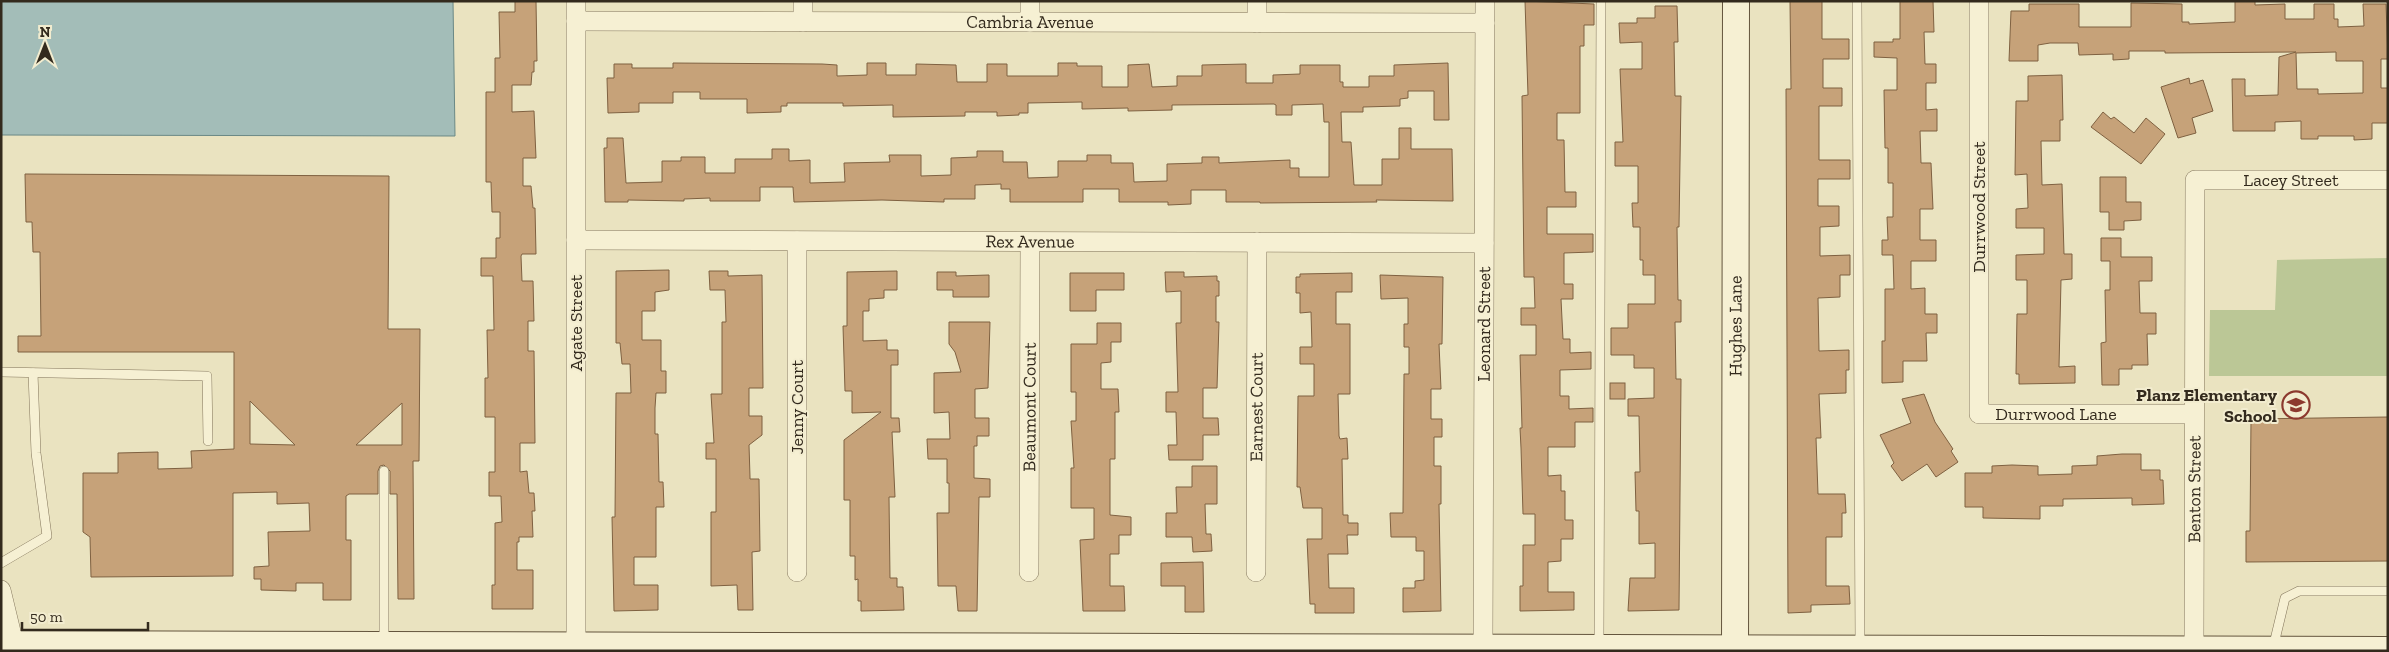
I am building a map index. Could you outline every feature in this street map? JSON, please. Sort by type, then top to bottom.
[{"type":"street","name":"Agate Street","points":[[576,1],[576,645]]},
{"type":"street","points":[[803,1],[803,22]]},
{"type":"street","points":[[1030,1],[1030,22]]},
{"type":"street","points":[[1257,1],[1257,23]]},
{"type":"street","name":"Leonard Street","points":[[1483,648],[1485,1]]},
{"type":"street","name":"Hughes Lane","points":[[1735,649],[1736,1]]},
{"type":"street","name":"Durrwood Street","points":[[1978,414],[1979,1]]},
{"type":"street","name":"Cambria Avenue","points":[[576,21],[1485,23]]},
{"type":"street","name":"Lacey Street","points":[[2195,180],[2388,180]]},
{"type":"street","name":"Benton Street","points":[[2194,649],[2195,180]]},
{"type":"street","name":"Rex Avenue","points":[[576,240],[1484,243]]},
{"type":"street","name":"Jenny Court","points":[[797,241],[797,572]]},
{"type":"street","name":"Beaumont Court","points":[[1029,572],[1030,242]]},
{"type":"street","name":"Earnest Court","points":[[1256,572],[1257,242]]},
{"type":"street","name":"Durrwood Lane","points":[[1978,414],[2194,414]]},
{"type":"street","points":[[1,590],[8,644],[576,645],[716,648],[2388,650]]},
{"type":"lane","points":[[1599,648],[1601,1]]},
{"type":"lane","points":[[1857,1],[1860,648]]},
{"type":"lane","points":[[1,372],[207,376],[208,442]]},
{"type":"lane","points":[[1,563],[47,536],[36,453],[33,373]]},
{"type":"lane","points":[[384,471],[384,644]]},
{"type":"lane","points":[[2272,650],[2284,598],[2300,592],[2388,591]]},
{"type":"green space","points":[[2388,258],[2388,376],[2209,376],[2210,310],[2275,310],[2277,260]]},
{"type":"water","points":[[1,1],[453,1],[455,136],[1,135]]},
{"type":"building","points":[[515,1],[536,1],[537,61],[534,61],[531,85],[512,85],[512,112],[534,111],[536,158],[523,158],[523,186],[531,186],[533,208],[535,208],[536,254],[522,254],[521,256],[522,281],[533,281],[534,321],[528,321],[528,351],[534,351],[535,443],[520,443],[520,472],[527,471],[529,493],[534,493],[535,511],[532,511],[533,537],[519,537],[519,542],[517,542],[517,570],[533,570],[533,609],[492,609],[492,585],[495,585],[495,523],[502,522],[501,496],[489,496],[489,472],[495,472],[495,417],[485,417],[485,378],[488,378],[487,330],[494,330],[493,276],[481,276],[481,258],[496,258],[496,238],[500,238],[500,212],[492,212],[491,182],[486,182],[486,92],[495,92],[495,58],[500,58],[499,12],[515,12]]},
{"type":"building","points":[[1525,1],[1594,4],[1594,25],[1584,25],[1584,46],[1580,46],[1580,113],[1557,113],[1557,140],[1564,140],[1565,192],[1576,192],[1576,207],[1547,207],[1547,234],[1593,234],[1593,252],[1564,253],[1564,284],[1573,284],[1573,299],[1561,299],[1563,339],[1570,339],[1570,353],[1591,352],[1591,369],[1560,370],[1560,396],[1569,396],[1569,409],[1593,408],[1593,422],[1575,422],[1575,447],[1548,447],[1548,476],[1561,475],[1561,491],[1565,491],[1565,520],[1573,520],[1573,539],[1561,539],[1561,561],[1548,562],[1548,592],[1574,592],[1574,610],[1520,611],[1520,586],[1523,586],[1523,545],[1535,545],[1535,514],[1523,514],[1520,428],[1522,428],[1520,355],[1536,355],[1536,325],[1521,325],[1521,308],[1535,308],[1534,277],[1524,277],[1522,96],[1528,95]]},
{"type":"building","points":[[1790,1],[1822,1],[1822,39],[1849,39],[1849,59],[1823,59],[1823,88],[1842,88],[1842,106],[1819,106],[1819,160],[1850,160],[1850,179],[1818,179],[1818,206],[1839,206],[1839,226],[1820,227],[1820,256],[1850,255],[1850,275],[1840,275],[1840,297],[1818,298],[1819,351],[1849,350],[1849,370],[1846,370],[1846,393],[1819,394],[1821,438],[1816,438],[1818,494],[1845,494],[1846,513],[1842,513],[1842,537],[1826,537],[1826,586],[1849,586],[1850,604],[1811,605],[1811,612],[1788,613],[1786,89],[1791,89]]},
{"type":"building","points":[[1900,1],[1933,1],[1934,32],[1924,32],[1925,64],[1936,64],[1936,83],[1926,83],[1926,110],[1937,109],[1937,131],[1920,131],[1921,163],[1931,163],[1933,209],[1920,209],[1920,240],[1936,240],[1936,261],[1911,261],[1911,289],[1925,288],[1925,314],[1937,314],[1937,333],[1926,333],[1927,361],[1903,361],[1903,382],[1882,383],[1882,341],[1885,341],[1885,289],[1894,289],[1893,255],[1882,255],[1882,240],[1888,240],[1887,217],[1893,217],[1893,183],[1888,183],[1888,148],[1885,148],[1884,90],[1897,90],[1897,58],[1874,57],[1874,42],[1893,42],[1893,39],[1900,39]]},
{"type":"building","points":[[2235,1],[2255,1],[2255,5],[2285,4],[2285,19],[2314,19],[2314,4],[2334,4],[2334,19],[2338,19],[2338,27],[2364,26],[2363,4],[2386,4],[2388,59],[2381,59],[2381,88],[2388,88],[2388,123],[2372,123],[2372,139],[2354,140],[2354,136],[2318,136],[2318,139],[2301,139],[2301,121],[2275,122],[2275,131],[2233,131],[2232,79],[2245,79],[2245,96],[2278,95],[2279,57],[2296,52],[2165,53],[2165,51],[2129,51],[2129,59],[2113,60],[2113,54],[2079,55],[2078,43],[2050,43],[2038,45],[2038,61],[2009,61],[2011,11],[2029,11],[2029,4],[2079,4],[2079,27],[2131,27],[2131,3],[2182,4],[2182,22],[2189,22],[2189,24],[2235,22]],"holes":[[[2336,52],[2336,61],[2363,61],[2363,93],[2318,94],[2318,89],[2297,89],[2296,53]]]},
{"type":"building","points":[[1655,6],[1677,6],[1678,42],[1674,42],[1675,96],[1681,96],[1679,227],[1677,227],[1678,300],[1681,300],[1681,322],[1675,322],[1676,379],[1681,379],[1679,610],[1628,611],[1630,578],[1655,578],[1655,543],[1639,544],[1639,511],[1636,511],[1635,472],[1640,472],[1639,416],[1628,416],[1628,399],[1654,398],[1654,368],[1634,368],[1634,355],[1611,355],[1611,328],[1628,328],[1628,304],[1655,304],[1655,275],[1643,275],[1643,260],[1640,260],[1640,227],[1633,227],[1632,203],[1638,203],[1638,166],[1615,166],[1615,142],[1623,142],[1620,69],[1642,69],[1642,42],[1620,43],[1619,23],[1637,23],[1637,18],[1655,18]]},
{"type":"building","points":[[673,63],[837,65],[837,76],[867,75],[867,63],[886,63],[886,75],[916,75],[916,64],[956,65],[957,82],[987,82],[987,64],[1007,64],[1007,76],[1058,76],[1058,63],[1077,63],[1077,66],[1102,66],[1102,87],[1128,87],[1128,65],[1149,64],[1152,87],[1177,86],[1177,76],[1202,76],[1202,65],[1246,64],[1246,83],[1273,83],[1273,75],[1300,74],[1300,65],[1340,65],[1340,82],[1343,82],[1343,87],[1369,87],[1369,76],[1394,76],[1394,65],[1448,63],[1449,120],[1434,120],[1434,91],[1408,91],[1408,98],[1400,99],[1400,106],[1363,107],[1363,112],[1341,112],[1342,142],[1351,142],[1354,185],[1382,185],[1382,159],[1399,159],[1399,128],[1411,128],[1411,149],[1452,149],[1453,201],[1226,202],[1226,190],[1191,190],[1191,204],[1168,205],[1168,202],[1119,202],[1119,189],[1083,189],[1083,202],[1010,202],[1010,189],[1001,189],[1001,184],[975,185],[975,199],[944,199],[944,202],[882,200],[794,202],[793,187],[760,187],[760,201],[710,201],[710,198],[684,199],[684,201],[628,200],[628,202],[605,202],[604,148],[607,148],[607,138],[623,138],[626,183],[662,182],[662,161],[681,161],[681,157],[705,157],[705,173],[735,173],[735,159],[772,159],[772,149],[789,149],[789,161],[810,160],[810,183],[845,182],[844,163],[890,162],[889,155],[921,155],[921,176],[951,175],[951,158],[977,157],[977,151],[1003,151],[1003,162],[1027,162],[1028,178],[1058,177],[1058,161],[1087,161],[1087,155],[1111,155],[1111,163],[1133,163],[1134,182],[1167,181],[1167,164],[1202,163],[1202,157],[1219,157],[1219,163],[1290,160],[1290,168],[1299,168],[1299,177],[1329,177],[1329,122],[1324,122],[1323,104],[1292,105],[1292,115],[1276,115],[1276,105],[1274,104],[1172,105],[1172,110],[1128,111],[1128,108],[1082,109],[1082,102],[1028,103],[1028,113],[1019,113],[1019,115],[997,116],[997,112],[965,112],[965,116],[893,117],[893,105],[843,106],[843,103],[787,103],[787,106],[781,106],[781,112],[747,113],[747,99],[700,99],[700,92],[673,92],[673,103],[639,103],[639,112],[608,113],[607,78],[614,78],[614,64],[632,64],[632,68],[673,68]]},
{"type":"building","points":[[2062,75],[2063,120],[2060,120],[2060,141],[2041,141],[2042,185],[2062,184],[2064,254],[2072,254],[2072,279],[2061,280],[2059,367],[2075,366],[2075,383],[2019,384],[2019,374],[2016,374],[2017,314],[2027,314],[2027,280],[2016,280],[2016,255],[2044,254],[2044,228],[2016,228],[2016,209],[2028,208],[2027,174],[2015,175],[2016,101],[2028,101],[2028,76]]},
{"type":"building","points":[[2189,78],[2190,84],[2203,80],[2213,111],[2192,118],[2196,133],[2178,138],[2161,87]]},
{"type":"building","points":[[2103,112],[2111,119],[2114,117],[2134,133],[2146,118],[2165,134],[2141,164],[2091,127]]},
{"type":"building","points":[[25,174],[389,176],[388,329],[420,329],[419,461],[413,461],[414,599],[398,599],[397,494],[390,494],[390,471],[384,465],[380,466],[378,471],[378,494],[349,494],[346,496],[346,540],[351,540],[351,600],[323,600],[323,583],[296,583],[296,591],[261,590],[261,579],[254,579],[254,567],[269,566],[268,532],[310,531],[309,503],[277,504],[277,492],[233,493],[233,576],[91,577],[90,537],[83,532],[83,473],[118,473],[118,453],[158,452],[158,469],[192,468],[191,451],[234,449],[234,352],[18,352],[18,336],[41,336],[40,252],[33,252],[32,222],[26,222]],"holes":[[[250,401],[295,445],[250,444]],[[402,403],[402,445],[356,445]]]},
{"type":"building","points":[[2100,177],[2126,177],[2126,202],[2141,202],[2141,220],[2124,221],[2124,230],[2109,230],[2109,212],[2100,212]]},
{"type":"building","points":[[2101,238],[2121,238],[2121,257],[2152,257],[2152,281],[2139,281],[2140,313],[2156,313],[2156,334],[2147,334],[2148,365],[2132,365],[2132,369],[2119,369],[2119,385],[2102,385],[2101,343],[2106,342],[2105,290],[2110,290],[2110,261],[2101,261]]},
{"type":"building","points":[[669,270],[669,290],[655,292],[655,311],[642,311],[642,340],[661,340],[661,371],[666,371],[666,393],[656,393],[655,408],[655,434],[658,434],[659,482],[663,482],[664,507],[656,507],[656,557],[634,557],[634,585],[658,585],[658,610],[614,611],[612,517],[615,517],[616,393],[631,393],[630,364],[622,364],[620,343],[616,343],[616,271]]},
{"type":"building","points":[[709,271],[728,271],[728,276],[762,275],[763,388],[749,388],[749,416],[762,416],[762,435],[749,445],[750,479],[759,479],[760,551],[752,552],[753,610],[738,610],[737,585],[711,586],[711,512],[716,512],[716,459],[706,459],[706,443],[714,443],[711,394],[722,394],[722,322],[726,322],[725,290],[710,290]]},
{"type":"building","points":[[897,271],[897,290],[884,290],[884,298],[869,299],[869,311],[863,311],[863,341],[887,340],[887,350],[898,350],[898,365],[891,365],[891,418],[899,418],[900,432],[892,432],[895,497],[889,497],[890,578],[897,578],[897,587],[903,587],[904,610],[861,611],[861,601],[858,601],[858,579],[855,580],[855,556],[850,556],[850,500],[844,500],[844,440],[881,412],[852,413],[852,391],[845,391],[843,326],[847,326],[847,272]]},
{"type":"building","points":[[937,272],[956,272],[956,276],[989,275],[989,297],[953,297],[953,290],[937,290]]},
{"type":"building","points":[[1165,272],[1184,272],[1184,277],[1217,276],[1217,281],[1219,281],[1219,296],[1216,296],[1216,322],[1219,322],[1217,388],[1203,388],[1203,418],[1218,418],[1219,435],[1203,435],[1203,460],[1169,460],[1168,445],[1177,445],[1176,412],[1166,412],[1166,392],[1178,392],[1176,323],[1181,323],[1181,291],[1166,292]]},
{"type":"building","points":[[1070,273],[1124,273],[1124,290],[1096,290],[1096,311],[1070,311]]},
{"type":"building","points":[[1352,273],[1352,292],[1336,292],[1336,324],[1350,324],[1350,394],[1338,394],[1339,436],[1340,439],[1347,438],[1348,459],[1342,459],[1343,515],[1348,515],[1348,523],[1358,523],[1358,535],[1347,535],[1348,554],[1328,554],[1329,588],[1354,588],[1354,613],[1315,613],[1315,604],[1310,604],[1307,539],[1322,539],[1322,508],[1303,508],[1300,487],[1297,487],[1298,396],[1314,396],[1314,364],[1300,364],[1300,347],[1312,347],[1311,312],[1300,313],[1300,293],[1296,293],[1296,277],[1300,277],[1300,274]]},
{"type":"building","points":[[1380,275],[1443,277],[1442,344],[1439,344],[1441,389],[1431,389],[1431,419],[1442,419],[1442,437],[1434,437],[1434,466],[1441,466],[1441,504],[1439,504],[1441,611],[1403,612],[1403,588],[1415,588],[1415,581],[1424,580],[1424,551],[1416,551],[1416,537],[1391,537],[1390,513],[1403,513],[1404,374],[1409,374],[1409,347],[1404,347],[1404,324],[1408,324],[1408,298],[1381,299]]},
{"type":"building","points":[[949,322],[990,322],[988,388],[975,389],[975,418],[989,418],[989,436],[977,436],[977,446],[974,446],[974,478],[990,479],[990,497],[979,497],[977,611],[958,611],[956,586],[938,586],[937,513],[949,513],[949,483],[947,483],[947,459],[928,459],[927,439],[950,439],[949,412],[934,413],[934,373],[961,372],[955,352],[949,344]]},
{"type":"building","points":[[1097,323],[1121,323],[1121,342],[1111,342],[1111,362],[1101,363],[1101,389],[1118,389],[1119,412],[1115,412],[1115,459],[1110,459],[1110,515],[1131,517],[1131,535],[1119,535],[1119,554],[1110,554],[1110,586],[1124,586],[1125,611],[1083,611],[1080,540],[1094,539],[1094,508],[1071,508],[1071,468],[1074,468],[1071,421],[1076,421],[1076,392],[1071,392],[1071,344],[1097,344]]},
{"type":"building","points":[[1610,383],[1625,383],[1625,399],[1610,399]]},
{"type":"building","points":[[1924,394],[1935,422],[1953,449],[1951,451],[1958,462],[1936,477],[1927,464],[1902,481],[1891,466],[1894,463],[1880,435],[1911,423],[1902,399]]},
{"type":"building","points":[[2388,417],[2388,561],[2246,562],[2246,531],[2250,531],[2251,419]]},
{"type":"building","points":[[2141,454],[2141,470],[2160,470],[2160,480],[2163,480],[2164,504],[2132,505],[2132,498],[2063,499],[2063,506],[2040,506],[2040,519],[1983,518],[1983,507],[1965,507],[1965,473],[1992,473],[1992,466],[2012,465],[2038,466],[2038,475],[2072,474],[2072,466],[2097,465],[2097,456]]},
{"type":"building","points":[[1192,466],[1217,466],[1217,504],[1205,504],[1206,534],[1211,534],[1212,551],[1193,552],[1192,537],[1166,537],[1166,513],[1177,513],[1176,487],[1192,487]]},
{"type":"building","points":[[1203,562],[1204,612],[1185,612],[1185,586],[1161,586],[1161,563]]},
{"type":"place","name":"Planz Elementary School","points":[[2296,405]]}]
